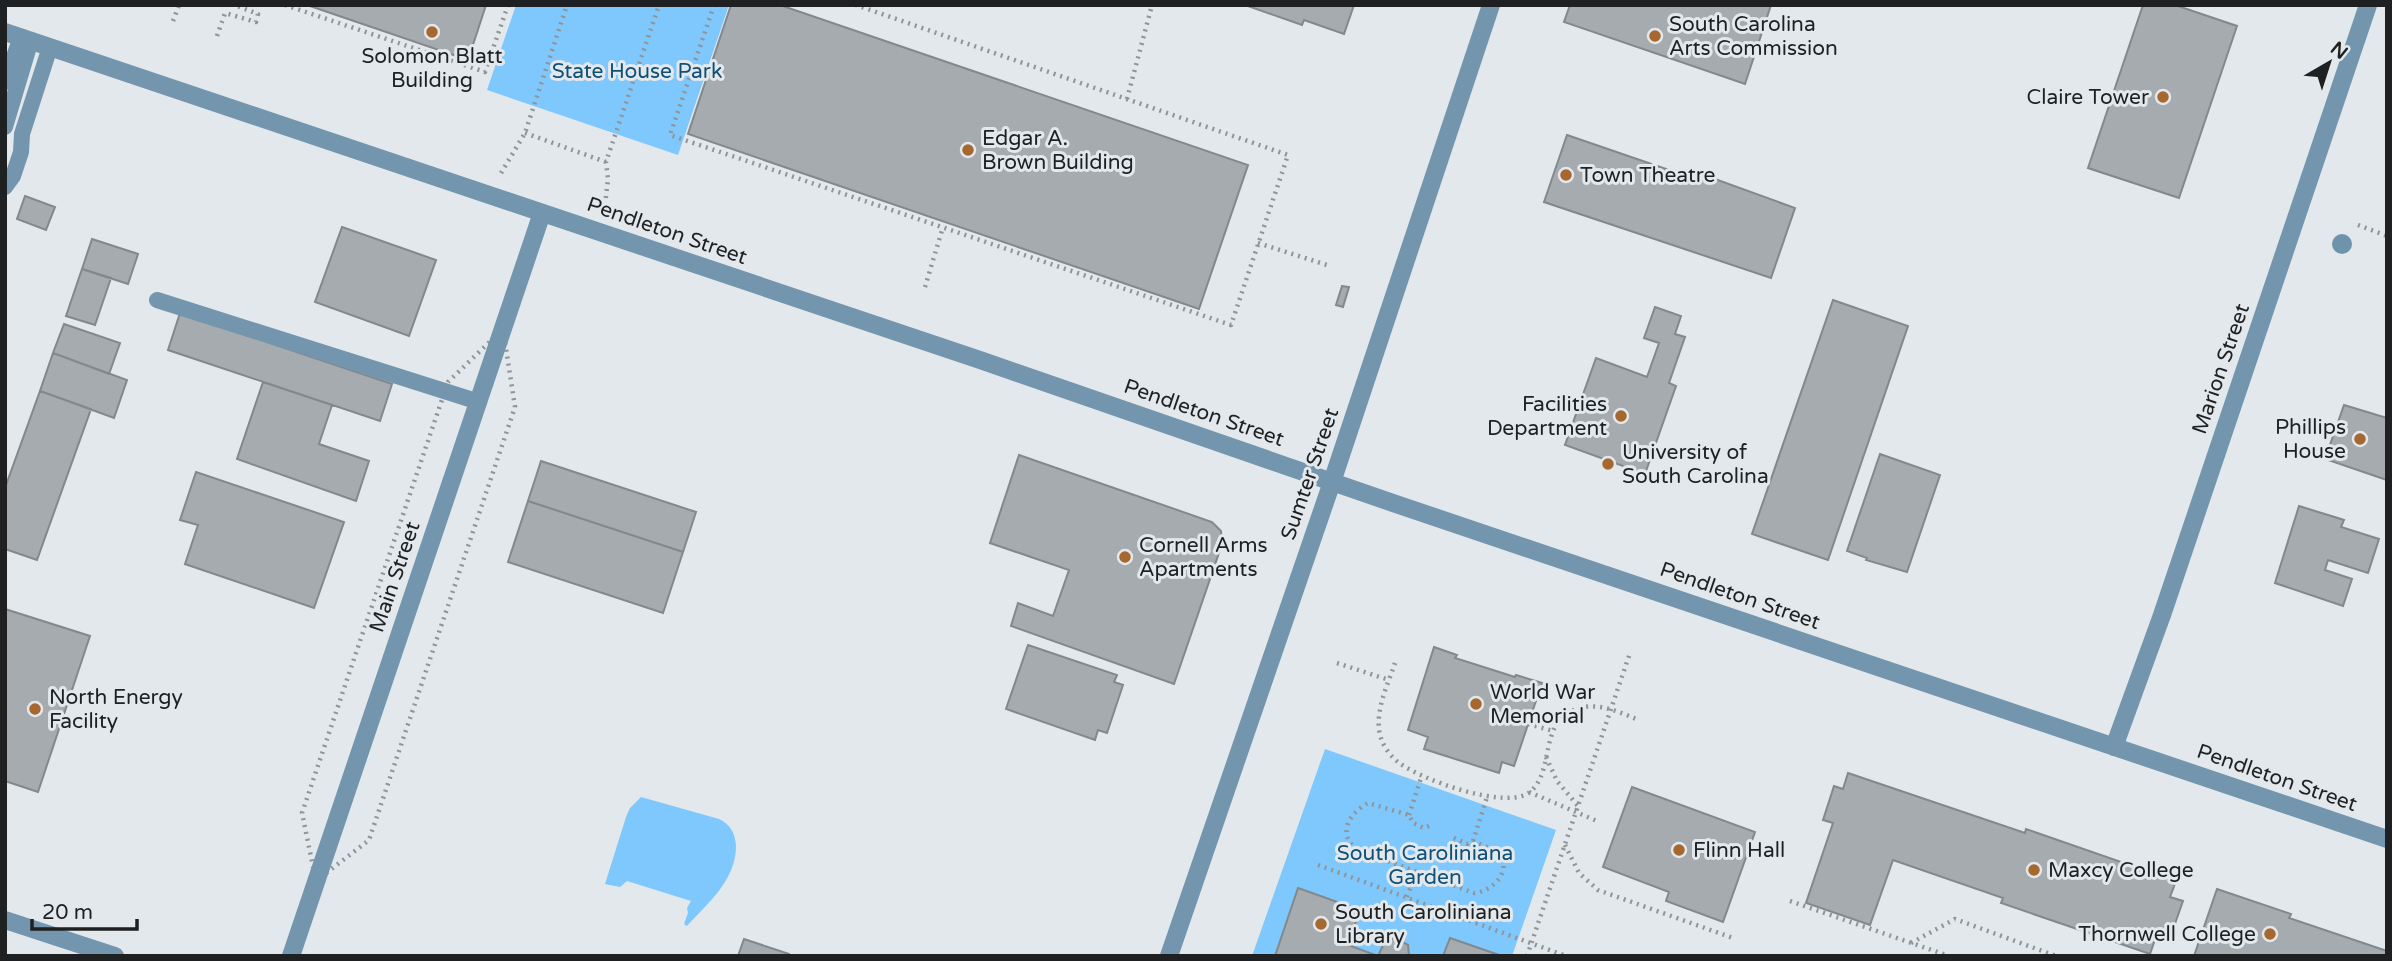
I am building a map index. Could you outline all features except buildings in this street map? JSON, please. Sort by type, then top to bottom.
[{"type":"street","name":"Sumter Street","points":[[1169,956],[1332,482],[1491,5]]},
{"type":"street","name":"Marion Street","points":[[2114,747],[2162,615],[2368,5]]},
{"type":"street","name":"Pendleton Street","points":[[14,36],[2387,839]]},
{"type":"street","name":"Main Street","points":[[291,956],[542,213]]},
{"type":"street","points":[[5,920],[115,956]]},
{"type":"lane","points":[[5,82],[14,36]]},
{"type":"lane","points":[[5,127],[14,36]]},
{"type":"lane","points":[[5,187],[13,176],[21,152],[22,134],[50,47]]},
{"type":"lane","points":[[157,300],[479,402]]},
{"type":"path","points":[[173,21],[179,5]]},
{"type":"path","points":[[217,36],[225,13],[256,22],[258,14],[235,5]]},
{"type":"path","points":[[285,5],[485,72],[508,5]]},
{"type":"path","points":[[520,142],[567,5]]},
{"type":"path","points":[[608,179],[606,162],[659,5]]},
{"type":"path","points":[[714,5],[670,135],[1231,325],[1287,155],[856,5]]},
{"type":"path","points":[[880,13],[883,5]]},
{"type":"path","points":[[1127,99],[1152,5]]},
{"type":"path","points":[[525,133],[606,162]]},
{"type":"path","points":[[2358,225],[2387,236]]},
{"type":"path","points":[[925,287],[943,227]]},
{"type":"path","points":[[1258,243],[1327,265]]},
{"type":"path","points":[[503,330],[515,407],[369,839],[316,881],[302,813],[448,382],[503,330]]},
{"type":"path","points":[[1527,956],[1630,653]]},
{"type":"path","points":[[1337,663],[1389,680]]},
{"type":"path","points":[[1395,663],[1379,718],[1382,743],[1399,763],[1466,793],[1487,797],[1518,797],[1529,792],[1539,779],[1553,731],[1559,721],[1575,709],[1595,706],[1636,719]]},
{"type":"path","points":[[1528,724],[1553,731]]},
{"type":"path","points":[[1545,756],[1557,781],[1578,806]]},
{"type":"path","points":[[1422,775],[1409,815],[1413,824],[1424,828],[1429,826]]},
{"type":"path","points":[[1529,792],[1597,821]]},
{"type":"path","points":[[1452,837],[1467,844],[1473,841],[1487,797]]},
{"type":"path","points":[[1409,815],[1368,803],[1352,815],[1346,825],[1346,834],[1352,846],[1358,850],[1474,893],[1483,893],[1491,889],[1502,872],[1503,862],[1497,852],[1473,841]]},
{"type":"path","points":[[1564,844],[1579,873],[1598,890],[1733,938]]},
{"type":"path","points":[[1318,865],[1566,956]]},
{"type":"path","points":[[1407,897],[1416,872]]},
{"type":"path","points":[[1790,901],[1949,956]]},
{"type":"path","points":[[1911,943],[1955,919],[2056,956]]},
{"type":"green space","name":"State House Park","points":[[516,5],[729,5],[678,155],[487,90]]},
{"type":"green space","name":"South Caroliniana Garden","points":[[1325,749],[1556,830],[1512,956],[1502,956],[1450,938],[1443,956],[1409,956],[1408,945],[1395,938],[1385,941],[1378,956],[1348,945],[1360,910],[1299,888],[1275,956],[1252,956]]},
{"type":"green space","points":[[641,797],[719,819],[727,824],[733,833],[736,846],[731,870],[712,900],[687,926],[684,924],[691,901],[627,881],[620,887],[605,884],[626,817],[630,808]]},
{"type":"place","name":"Solomon Blatt Building","points":[[432,32]]},
{"type":"place","name":"South Carolina Arts Commission","points":[[1655,36]]},
{"type":"place","name":"Claire Tower","points":[[2163,97]]},
{"type":"place","name":"Edgar A. Brown Building","points":[[968,150]]},
{"type":"place","name":"Town Theatre","points":[[1566,175]]},
{"type":"place","name":"Facilities Department","points":[[1621,416]]},
{"type":"place","name":"Phillips House","points":[[2360,439]]},
{"type":"place","name":"University of South Carolina","points":[[1608,464]]},
{"type":"place","name":"Cornell Arms Apartments","points":[[1125,557]]},
{"type":"place","name":"World War Memorial","points":[[1476,704]]},
{"type":"place","name":"North Energy Facility","points":[[35,709]]},
{"type":"place","name":"Flinn Hall","points":[[1679,850]]},
{"type":"place","name":"Maxcy College","points":[[2034,870]]},
{"type":"place","name":"South Caroliniana Library","points":[[1321,924]]},
{"type":"place","name":"Thornwell College","points":[[2270,934]]}]
